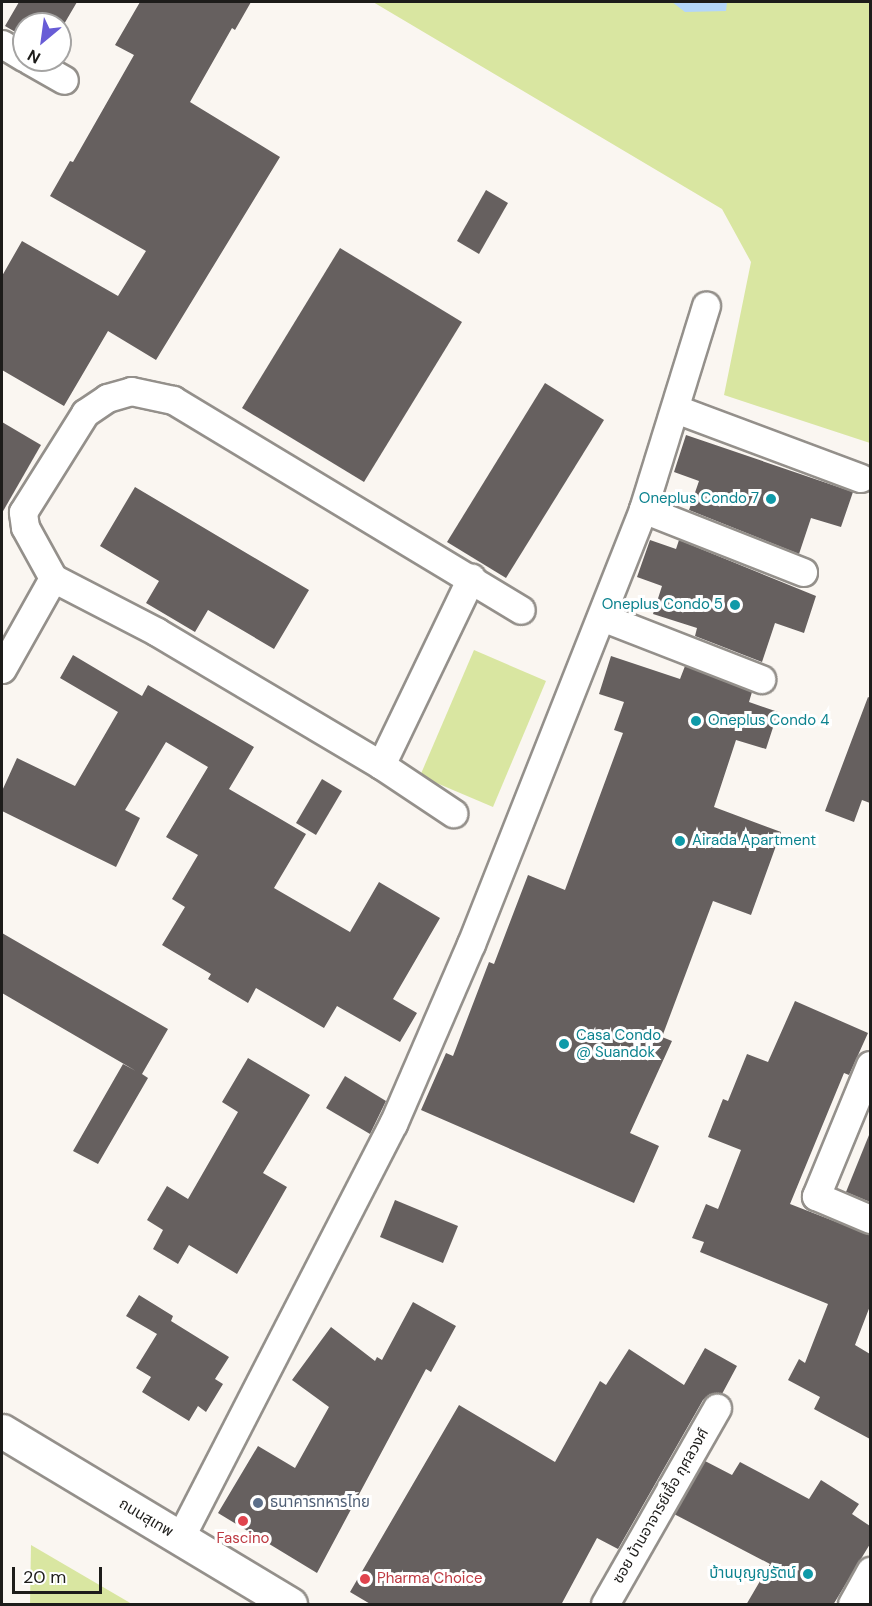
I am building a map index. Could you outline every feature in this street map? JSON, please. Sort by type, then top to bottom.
[{"type":"main road","name":"ถนนสุเทพ","points":[[2,1431],[290,1605]]},
{"type":"street","points":[[50,72],[64,80]]},
{"type":"street","points":[[180,1538],[393,1125],[471,944],[644,509],[706,306]]},
{"type":"street","points":[[453,813],[381,765],[157,632],[53,578],[25,527],[23,512],[85,413],[107,398],[131,391],[173,400],[521,610]]},
{"type":"street","points":[[676,409],[861,478]]},
{"type":"street","points":[[644,509],[803,572]]},
{"type":"street","points":[[2,669],[53,578]]},
{"type":"street","points":[[381,765],[471,578]]},
{"type":"street","points":[[602,617],[761,679]]},
{"type":"street","points":[[870,1065],[816,1196],[870,1219]]},
{"type":"street","name":"ซอย บ้านอาจารย์เชื้อ กุศลวงศ์","points":[[605,1605],[717,1408]]},
{"type":"street","points":[[852,1605],[870,1571]]},
{"type":"green space","points":[[373,2],[870,2],[870,443],[724,395],[751,262],[722,209]]},
{"type":"green space","points":[[474,650],[546,681],[493,807],[420,776]]},
{"type":"green space","points":[[31,1545],[132,1604],[30,1604]]},
{"type":"water","points":[[672,2],[727,2],[726,11],[685,12]]},
{"type":"building","points":[[19,2],[77,2],[71,12],[13,12]]},
{"type":"building","points":[[140,2],[251,2],[235,30],[232,28],[190,102],[280,157],[156,360],[108,331],[64,406],[2,370],[2,276],[22,241],[118,296],[146,251],[50,196],[70,161],[73,162],[134,55],[115,45]]},
{"type":"building","points":[[12,14],[12,30],[5,26]]},
{"type":"building","points":[[486,190],[508,203],[479,254],[457,241]]},
{"type":"building","points":[[340,248],[462,322],[364,482],[242,408]]},
{"type":"building","points":[[545,383],[604,420],[506,578],[447,542]]},
{"type":"building","points":[[2,422],[41,445],[2,513]]},
{"type":"building","name":"Oneplus Condo 7","points":[[686,435],[853,492],[841,527],[811,518],[799,554],[689,510],[699,481],[674,472]]},
{"type":"building","points":[[135,487],[309,590],[274,649],[208,610],[195,632],[146,603],[159,581],[100,546]]},
{"type":"building","name":"Oneplus Condo 5","points":[[650,540],[676,549],[679,540],[816,596],[804,633],[775,623],[762,662],[695,636],[697,628],[653,614],[662,586],[637,577]]},
{"type":"building","points":[[73,655],[142,696],[148,685],[254,747],[229,789],[306,834],[274,888],[350,932],[379,882],[440,918],[393,999],[417,1013],[400,1042],[337,1006],[324,1028],[256,988],[248,1003],[208,979],[211,974],[162,945],[185,907],[172,899],[198,855],[166,837],[208,767],[166,742],[125,810],[140,818],[116,867],[2,811],[2,791],[17,758],[75,786],[118,712],[60,678]]},
{"type":"building","points":[[611,656],[680,679],[685,666],[752,692],[749,702],[778,712],[766,749],[736,740],[714,807],[781,832],[751,915],[713,901],[662,1037],[672,1041],[630,1133],[659,1146],[634,1203],[421,1110],[446,1053],[453,1056],[489,962],[494,964],[528,875],[565,890],[623,733],[614,730],[624,702],[599,694]]},
{"type":"building","points":[[868,697],[870,698],[870,803],[862,800],[854,822],[825,811]]},
{"type":"building","points":[[322,779],[342,791],[316,835],[296,823]]},
{"type":"building","points":[[2,933],[168,1029],[142,1074],[148,1078],[98,1164],[73,1151],[123,1064],[136,1071],[2,993]]},
{"type":"building","points":[[795,1001],[868,1033],[849,1075],[844,1073],[790,1204],[870,1235],[870,1306],[855,1345],[870,1354],[870,1439],[814,1409],[820,1397],[788,1380],[799,1359],[805,1363],[828,1304],[700,1252],[704,1242],[692,1238],[706,1204],[718,1209],[741,1150],[708,1137],[723,1099],[728,1101],[747,1054],[768,1062]]},
{"type":"building","points":[[248,1058],[310,1095],[263,1173],[287,1187],[237,1274],[189,1245],[178,1264],[153,1249],[163,1230],[147,1220],[167,1186],[188,1199],[238,1112],[222,1102]]},
{"type":"building","points":[[345,1076],[386,1101],[370,1134],[326,1108]]},
{"type":"building","points":[[870,1135],[870,1202],[846,1192]]},
{"type":"building","points":[[395,1200],[458,1226],[443,1263],[380,1237]]},
{"type":"building","points":[[139,1295],[173,1316],[171,1321],[229,1357],[215,1379],[223,1384],[206,1412],[198,1406],[189,1421],[142,1392],[151,1377],[136,1368],[157,1334],[126,1316]]},
{"type":"building","points":[[413,1302],[456,1326],[431,1372],[426,1369],[317,1573],[218,1513],[258,1446],[295,1468],[329,1407],[292,1380],[331,1327],[375,1361],[377,1357],[382,1360]]},
{"type":"building","points":[[705,1348],[737,1366],[722,1394],[710,1394],[703,1400],[618,1549],[597,1538],[561,1605],[372,1605],[350,1592],[459,1405],[555,1462],[600,1381],[606,1385],[629,1349],[684,1385]]},
{"type":"building","points":[[705,1461],[732,1475],[740,1462],[809,1499],[821,1480],[859,1504],[852,1514],[870,1526],[870,1544],[833,1605],[746,1605],[770,1564],[674,1514]]},
{"type":"place","name":"Oneplus Condo 7","points":[[771,499]]},
{"type":"place","name":"Oneplus Condo 5","points":[[735,605]]},
{"type":"place","name":"Oneplus Condo 4","points":[[696,721]]},
{"type":"place","name":"Airada Apartment","points":[[680,841]]},
{"type":"place","name":"Casa Condo @ Suandok","points":[[564,1044]]},
{"type":"place","name":"ธนาคารทหารไทย","points":[[258,1503]]},
{"type":"place","name":"Fascino","points":[[243,1521]]},
{"type":"place","name":"บ้านบุญญรัตน์","points":[[808,1574]]},
{"type":"place","name":"Pharma Choice","points":[[365,1579]]}]
